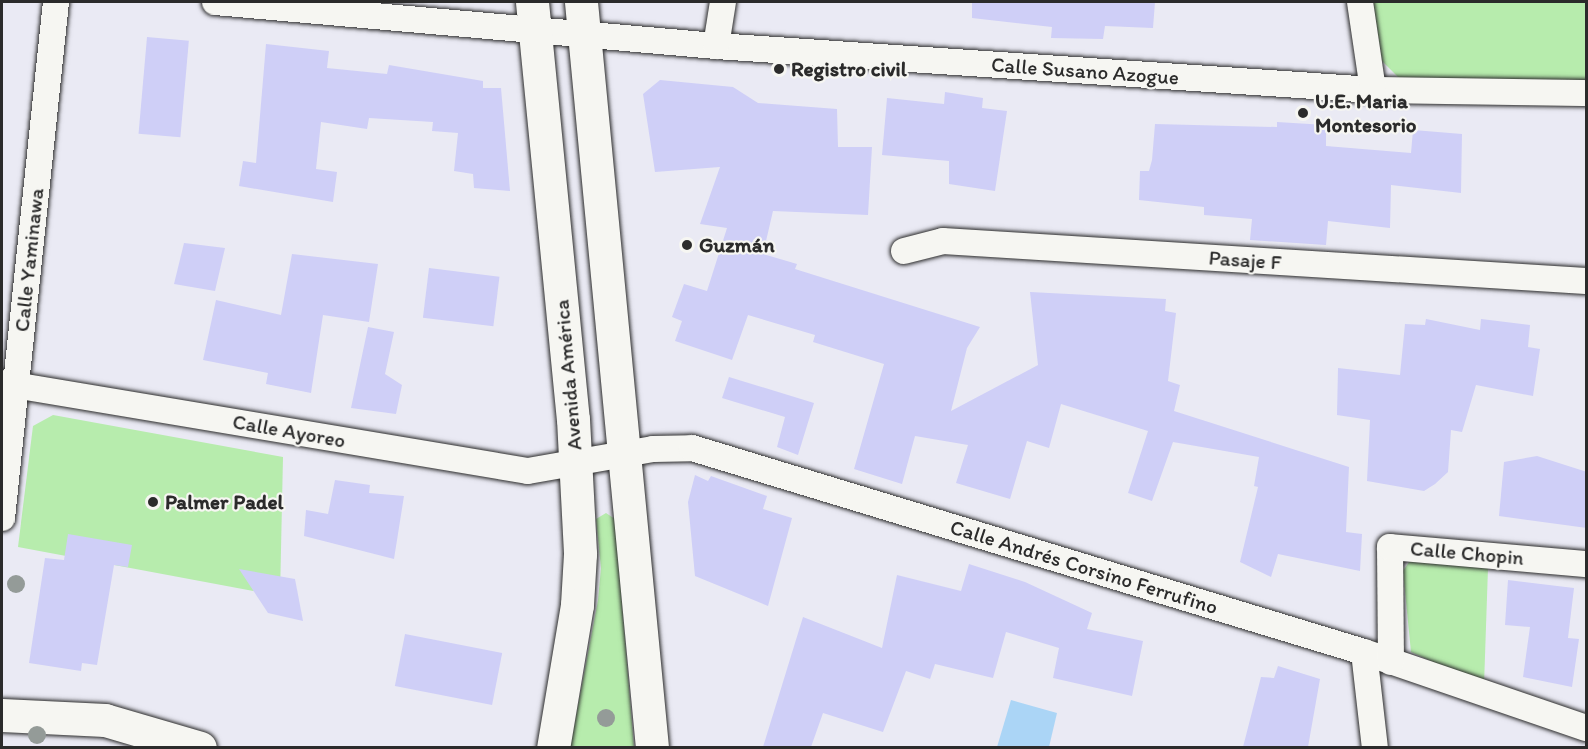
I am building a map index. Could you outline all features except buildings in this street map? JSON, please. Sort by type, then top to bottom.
[{"type":"main road","points":[[581,2],[626,455],[652,747]]},
{"type":"main road","name":"Avenida América","points":[[533,16],[576,465],[577,605],[553,747]]},
{"type":"main road","points":[[2,715],[105,720],[200,747]]},
{"type":"street","name":"Calle Yaminawa","points":[[2,518],[9,384],[56,2]]},
{"type":"street","name":"Calle Susano Azogue","points":[[221,2],[533,16],[585,35],[716,46],[1373,90],[1587,93]]},
{"type":"street","points":[[716,46],[723,2]]},
{"type":"street","points":[[1360,2],[1373,90]]},
{"type":"street","name":"Pasaje F","points":[[904,251],[943,241],[1587,281]]},
{"type":"street","name":"Calle Ayoreo","points":[[9,384],[528,471],[576,465]]},
{"type":"street","name":"Calle Andrés Corsino Ferrufino","points":[[576,465],[626,455],[692,448],[1364,652],[1587,728]]},
{"type":"street","name":"Calle Chopin","points":[[1391,662],[1390,547],[1587,564]]},
{"type":"street","points":[[1364,652],[1375,747]]},
{"type":"green space","points":[[1373,2],[1586,2],[1586,87],[1402,81],[1382,61]]},
{"type":"green space","name":"Palmer Padel","points":[[53,415],[283,457],[280,596],[18,547],[33,426]]},
{"type":"green space","points":[[606,513],[615,519],[634,747],[570,748],[598,600],[601,568],[596,519]]},
{"type":"green space","points":[[1418,559],[1488,568],[1484,685],[1411,652],[1403,571],[1409,562]]},
{"type":"water","points":[[1011,700],[1057,713],[1049,747],[997,747]]},
{"type":"place","name":"Registro civil","points":[[779,69]]},
{"type":"place","name":"U.E. Maria Montesorio","points":[[1303,113]]},
{"type":"place","name":"Guzmán","points":[[687,245]]},
{"type":"place","name":"Palmer Padel","points":[[153,502]]}]
